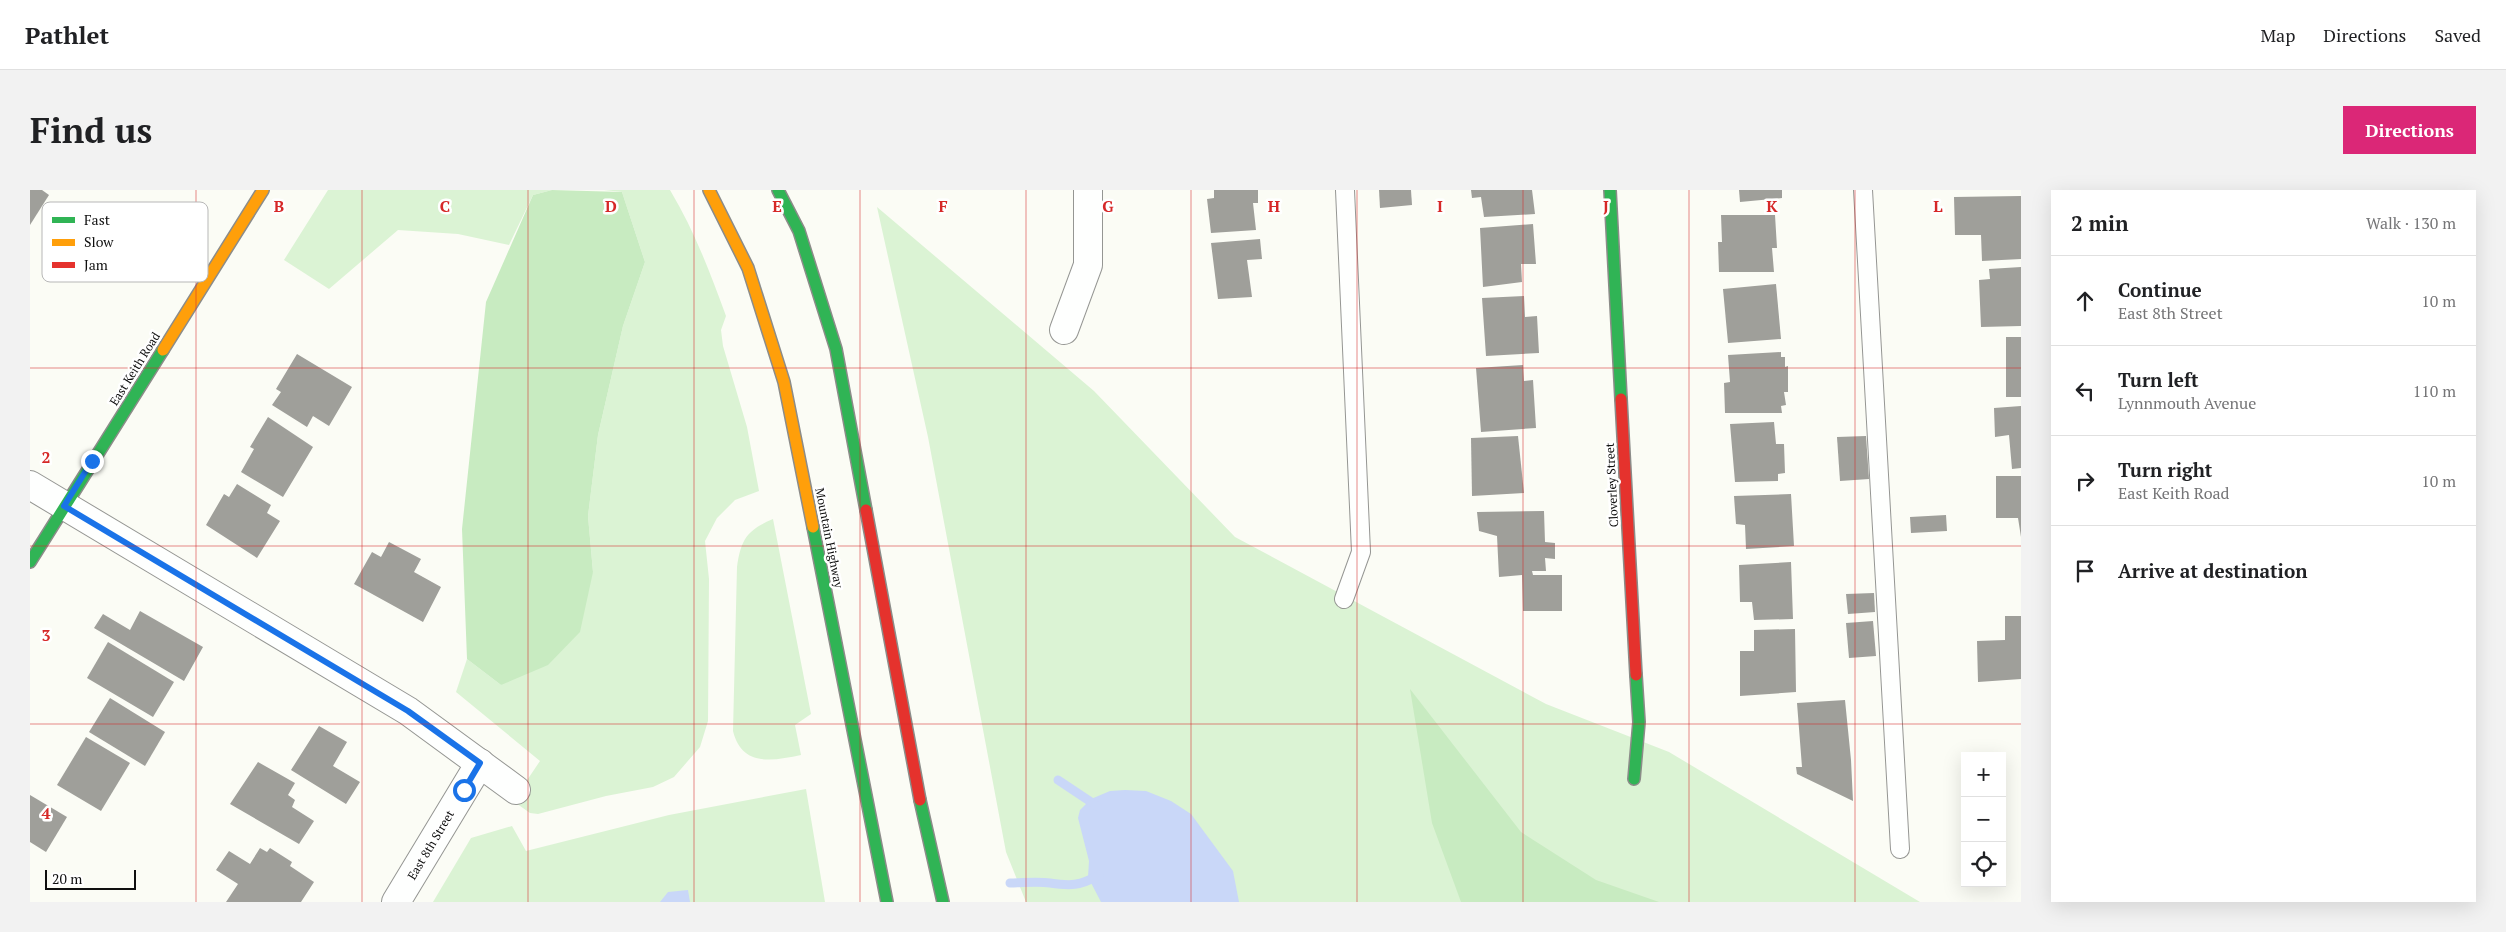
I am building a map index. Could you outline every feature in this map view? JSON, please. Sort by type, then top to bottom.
[{"type":"main road","name":"East Keith Road","points":[[208,277],[263,190]]},
{"type":"main road","name":"Mountain Highway","points":[[709,190],[748,268],[784,382],[887,902]]},
{"type":"main road","points":[[778,190],[799,230],[836,349],[914,773],[943,902]]},
{"type":"main road","name":"Cloverley Street","points":[[1610,190],[1639,722],[1634,779]]},
{"type":"main road","name":"East Keith Road","points":[[30,562],[205,282]]},
{"type":"street","points":[[1064,330],[1088,264],[1088,190]]},
{"type":"street","points":[[30,485],[408,711],[516,790]]},
{"type":"street","name":"East 8th Street","points":[[396,902],[480,763]]},
{"type":"lane","points":[[1344,599],[1361,552],[1345,190]]},
{"type":"lane","points":[[1863,190],[1900,849]]},
{"type":"green space","points":[[328,190],[552,190],[533,195],[509,245],[458,234],[398,230],[329,289],[284,260]]},
{"type":"green space","points":[[552,190],[622,192],[645,262],[623,326],[598,435],[588,516],[593,572],[580,632],[548,665],[501,685],[467,659],[462,529],[486,302],[533,195]]},
{"type":"green space","points":[[604,190],[670,190],[687,220],[708,267],[726,316],[721,330],[723,346],[747,427],[759,491],[735,500],[717,518],[705,541],[709,579],[708,721],[700,747],[674,777],[653,787],[606,796],[538,814],[530,813],[513,801],[540,761],[456,692],[467,659],[501,685],[593,572],[588,516],[598,435],[623,326],[645,262],[622,192]]},
{"type":"green space","points":[[877,207],[1094,391],[1235,537],[1546,704],[1669,752],[1920,902],[1026,902],[1006,852],[928,437]]},
{"type":"green space","points":[[773,519],[811,714],[795,725],[801,755],[769,760],[751,756],[743,751],[737,743],[733,731],[737,567],[743,542],[757,527]]},
{"type":"green space","points":[[1410,689],[1521,832],[1596,880],[1659,902],[1461,902],[1432,823]]},
{"type":"green space","points":[[806,789],[825,902],[433,902],[471,838],[512,826],[526,851],[669,815]]},
{"type":"water","points":[[1110,791],[1146,791],[1171,801],[1191,814],[1233,871],[1239,902],[1101,902],[1088,877],[1089,861],[1078,818],[1080,810],[1091,799]]},
{"type":"water","points":[[688,890],[690,902],[660,902],[668,892]]},
{"type":"building","points":[[30,190],[42,190],[49,195],[45,202],[42,202],[42,206],[30,225]]},
{"type":"building","points":[[1214,190],[1258,190],[1258,203],[1253,203],[1256,230],[1211,233],[1207,199],[1214,198]]},
{"type":"building","points":[[1379,190],[1411,190],[1412,205],[1380,208]]},
{"type":"building","points":[[1471,190],[1532,190],[1535,214],[1484,217],[1481,197],[1472,198]]},
{"type":"building","points":[[1739,190],[1782,190],[1782,198],[1740,202]]},
{"type":"building","points":[[2021,196],[2021,259],[1982,261],[1981,235],[1955,235],[1954,197]]},
{"type":"building","points":[[1721,215],[1775,215],[1777,248],[1772,248],[1774,272],[1719,272],[1718,242],[1722,242]]},
{"type":"building","points":[[1533,224],[1536,264],[1521,264],[1522,282],[1483,287],[1480,228]]},
{"type":"building","points":[[1260,239],[1262,259],[1247,260],[1252,297],[1218,299],[1211,243]]},
{"type":"building","points":[[2021,267],[2021,326],[1981,327],[1979,280],[1990,279],[1989,269]]},
{"type":"building","points":[[1776,284],[1781,339],[1728,343],[1723,289]]},
{"type":"building","points":[[1524,296],[1525,317],[1537,316],[1539,353],[1486,356],[1482,298]]},
{"type":"building","points":[[2006,337],[2021,337],[2021,397],[2006,397]]},
{"type":"building","points":[[1781,352],[1781,357],[1785,357],[1785,367],[1788,366],[1788,392],[1784,392],[1786,405],[1781,406],[1782,413],[1725,413],[1724,383],[1730,382],[1728,355]]},
{"type":"building","points":[[297,354],[352,387],[329,426],[313,416],[307,427],[272,405],[281,392],[276,389]]},
{"type":"building","points":[[1523,365],[1524,381],[1533,380],[1536,428],[1481,432],[1476,368]]},
{"type":"building","points":[[2021,406],[2021,468],[2012,469],[2009,435],[1995,437],[1994,408]]},
{"type":"building","points":[[268,417],[313,447],[283,497],[241,472],[254,449],[250,447]]},
{"type":"building","points":[[1774,422],[1776,444],[1784,444],[1785,473],[1778,474],[1778,481],[1735,482],[1730,424]]},
{"type":"building","points":[[1518,436],[1524,493],[1472,496],[1471,438]]},
{"type":"building","points":[[1866,436],[1869,479],[1840,481],[1837,437]]},
{"type":"building","points":[[1996,476],[2021,476],[2021,537],[2018,518],[1996,518]]},
{"type":"building","points":[[237,484],[271,505],[267,513],[280,521],[257,558],[206,525],[224,494],[229,497]]},
{"type":"building","points":[[1791,494],[1794,546],[1746,549],[1745,525],[1736,524],[1734,496]]},
{"type":"building","points":[[1544,511],[1545,542],[1555,543],[1555,559],[1545,558],[1546,571],[1532,571],[1533,575],[1562,575],[1562,611],[1523,611],[1522,575],[1499,577],[1497,536],[1479,531],[1477,512]]},
{"type":"building","points":[[1946,515],[1947,531],[1911,533],[1910,517]]},
{"type":"building","points":[[389,542],[421,559],[414,572],[441,587],[423,622],[354,584],[372,552],[381,557]]},
{"type":"building","points":[[1791,562],[1793,619],[1754,620],[1752,602],[1740,602],[1739,565]]},
{"type":"building","points":[[1874,593],[1875,612],[1848,614],[1846,594]]},
{"type":"building","points":[[140,611],[203,647],[184,681],[94,628],[103,614],[130,630]]},
{"type":"building","points":[[2005,616],[2021,616],[2021,679],[1978,682],[1977,641],[2005,640]]},
{"type":"building","points":[[1873,621],[1876,656],[1849,658],[1846,623]]},
{"type":"building","points":[[1795,629],[1796,692],[1740,696],[1740,651],[1754,651],[1754,630]]},
{"type":"building","points":[[108,642],[174,682],[153,717],[87,678]]},
{"type":"building","points":[[110,698],[165,732],[145,766],[89,732]]},
{"type":"building","points":[[1845,700],[1853,801],[1797,774],[1796,767],[1802,767],[1797,703]]},
{"type":"building","points":[[319,726],[347,742],[333,766],[360,782],[346,804],[291,770]]},
{"type":"building","points":[[86,737],[130,763],[101,811],[57,785]]},
{"type":"building","points":[[258,762],[295,783],[288,795],[295,800],[292,807],[314,821],[299,844],[230,804]]},
{"type":"building","points":[[30,795],[67,817],[46,852],[30,842]]},
{"type":"building","points":[[260,848],[267,852],[270,848],[292,862],[290,866],[314,882],[301,902],[226,902],[238,884],[216,870],[229,851],[250,864]]},
{"type":"waterway","points":[[1058,780],[1097,806]]},
{"type":"waterway","points":[[1010,883],[1075,884],[1099,875]]},
{"type":"traffic: fast","points":[[778,190],[799,231],[836,349],[866,510]]},
{"type":"traffic: fast","points":[[1610,190],[1621,399]]},
{"type":"traffic: fast","points":[[30,562],[163,350]]},
{"type":"traffic: fast","points":[[813,527],[887,902]]},
{"type":"traffic: fast","points":[[1634,779],[1639,722],[1636,675]]},
{"type":"traffic: fast","points":[[920,800],[943,902]]},
{"type":"traffic: slow","points":[[208,278],[263,190]]},
{"type":"traffic: slow","points":[[709,190],[748,268],[784,382],[813,527]]},
{"type":"traffic: slow","points":[[163,350],[206,282]]},
{"type":"traffic: jam","points":[[1621,399],[1636,675]]},
{"type":"traffic: jam","points":[[866,510],[920,800]]},
{"type":"route","points":[[92,461],[64,506],[408,711],[480,763],[464,790]]}]
